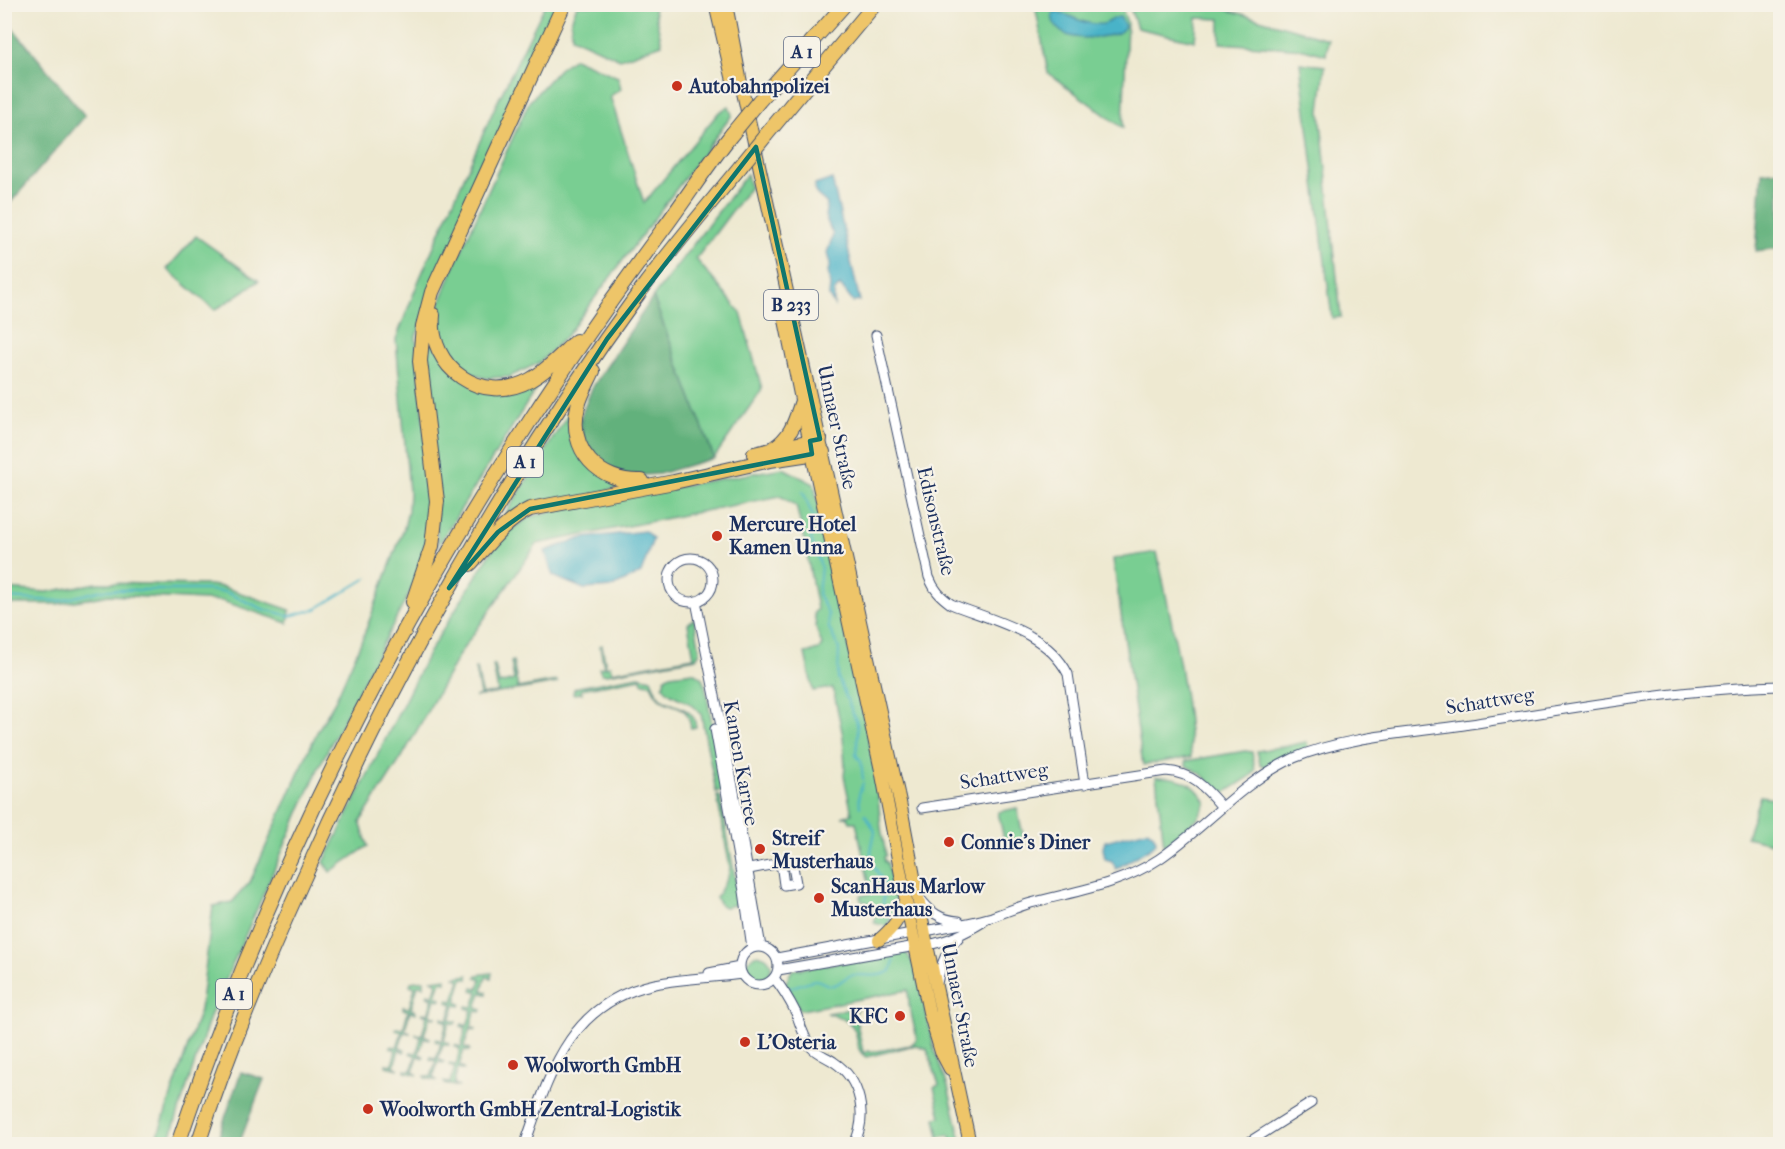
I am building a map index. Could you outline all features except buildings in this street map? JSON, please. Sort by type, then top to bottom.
[{"type":"highway","points":[[402,635],[432,546],[437,501],[420,361],[423,326],[432,291],[564,4]]},
{"type":"highway","points":[[571,4],[442,282],[433,315],[432,330],[442,358],[453,370],[466,381],[483,387],[499,388],[516,386],[531,380],[591,327]]},
{"type":"highway","name":"A 1","points":[[178,1144],[210,1052],[254,944],[319,798],[402,635],[467,520],[591,327],[732,134],[845,4]]},
{"type":"highway","name":"A 1","points":[[198,1144],[270,954],[316,850],[390,695],[449,588],[527,458],[607,339],[671,251],[875,4]]},
{"type":"highway","points":[[607,339],[578,407],[578,440],[593,466],[609,476],[626,482],[642,482],[770,451],[816,446]]},
{"type":"highway","points":[[770,451],[793,429],[802,401]]},
{"type":"highway","points":[[449,588],[498,532],[516,516],[530,509],[674,482],[770,460],[816,446]]},
{"type":"main road","name":"Unnaer Straße","points":[[716,4],[802,401],[816,446],[900,802],[925,931],[922,945],[929,1012],[938,1042],[956,1081]]},
{"type":"main road","name":"Unnaer Straße","points":[[726,4],[912,933],[922,945],[936,985],[956,1081]]},
{"type":"main road","points":[[879,940],[893,928],[906,900]]},
{"type":"main road","points":[[912,933],[925,931]]},
{"type":"main road","points":[[956,1081],[970,1144]]},
{"type":"street","name":"Edisonstraße","points":[[876,334],[933,588],[951,604],[1038,640],[1061,660],[1068,674],[1085,784]]},
{"type":"street","points":[[686,558],[695,558],[704,562],[712,574],[712,588],[706,596],[696,601],[688,602],[678,598],[669,585],[671,570],[677,562],[686,558]]},
{"type":"street","name":"Kamen Karree","points":[[696,601],[707,661],[705,672],[744,870],[756,948]]},
{"type":"street","name":"Schattweg","points":[[925,931],[990,917],[1032,903],[1097,887],[1135,873],[1182,842],[1241,790],[1275,768],[1317,750],[1342,744],[1650,697],[1780,686]]},
{"type":"street","name":"Schattweg","points":[[922,808],[1151,773],[1176,772],[1186,774],[1202,784],[1221,806]]},
{"type":"street","points":[[744,870],[781,863]]},
{"type":"street","name":"Schattweg","points":[[918,897],[930,911],[941,918],[968,922]]},
{"type":"street","name":"Schattweg","points":[[922,945],[943,942],[962,934],[990,917]]},
{"type":"street","points":[[777,958],[912,933]]},
{"type":"street","name":"Schattweg","points":[[936,985],[940,965],[948,949],[962,934]]},
{"type":"street","points":[[777,958],[770,951],[756,948],[742,957],[741,970],[750,984],[756,985],[773,977],[922,945]]},
{"type":"street","points":[[777,958],[773,977],[810,1046],[837,1063],[857,1091],[861,1107],[861,1122],[854,1144]]},
{"type":"street","points":[[525,1144],[561,1052],[583,1022],[627,992],[696,976],[741,970]]},
{"type":"street","points":[[1246,1144],[1311,1103]]},
{"type":"highlighted area","points":[[756,147],[820,439],[810,441],[812,454],[530,509],[498,532],[449,588],[607,339]]},
{"type":"green space","points":[[1175,4],[1218,7],[1328,39],[1326,55],[1304,49],[1220,43],[1220,19],[1197,18],[1195,41],[1137,28],[1129,5]]},
{"type":"green space","points":[[545,5],[559,5],[416,336],[431,502],[427,543],[414,584],[319,767],[211,1014],[168,1144],[155,1144],[200,1010],[213,906],[232,902],[250,882],[317,732],[335,701],[362,640],[404,528],[409,492],[396,339],[419,280],[494,109]]},
{"type":"green space","points":[[577,5],[653,5],[662,44],[620,59],[572,37],[571,21]]},
{"type":"green space","points":[[1035,5],[1121,5],[1127,22],[1123,128],[1048,73]]},
{"type":"green space","points":[[7,21],[85,116],[5,209],[4,23]]},
{"type":"green space","points":[[574,58],[618,77],[621,89],[610,96],[644,203],[719,112],[729,106],[732,115],[567,335],[539,363],[509,377],[484,378],[464,370],[446,352],[438,330],[440,303],[453,269],[529,102],[559,69]]},
{"type":"green space","points":[[1300,63],[1325,66],[1320,111],[1341,317],[1332,318]]},
{"type":"green space","points":[[1780,170],[1780,248],[1756,251],[1762,172]]},
{"type":"green space","points":[[747,174],[750,187],[696,259],[741,313],[762,389],[714,458],[653,297]]},
{"type":"green space","points":[[196,236],[259,281],[215,310],[167,269]]},
{"type":"green space","points":[[653,297],[714,458],[659,474],[627,476],[601,465],[584,444],[581,416],[592,388]]},
{"type":"green space","points":[[426,340],[430,340],[482,389],[542,379],[438,546],[426,364]]},
{"type":"green space","points":[[572,408],[623,486],[506,520],[503,518]]},
{"type":"green space","points":[[783,468],[814,484],[876,774],[886,855],[884,857],[895,895],[894,910],[886,926],[874,923],[873,908],[861,901],[860,896],[871,893],[856,822],[850,822],[848,817],[842,817],[852,814],[844,776],[843,736],[833,688],[813,691],[805,653],[819,650],[822,645],[817,631],[814,613],[817,609],[805,544],[796,505],[780,496],[537,544],[460,653],[402,757],[360,822],[368,846],[330,872],[324,862],[429,652],[501,536],[530,517],[584,503]]},
{"type":"green space","points":[[1157,552],[1182,679],[1191,757],[1143,765],[1113,559]]},
{"type":"green space","points":[[97,583],[223,587],[290,610],[288,623],[222,601],[109,595],[58,604],[5,604],[5,589],[47,592]]},
{"type":"green space","points":[[694,618],[700,651],[696,658],[602,674],[599,668],[604,667],[600,646],[602,645],[606,667],[610,666],[612,672],[694,657],[688,624]]},
{"type":"green space","points":[[513,661],[518,688],[557,681],[557,683],[475,697],[480,695],[475,668],[477,668],[482,695],[498,692],[493,665],[495,665],[499,684],[514,680],[511,662]]},
{"type":"green space","points":[[693,672],[701,677],[705,685],[724,790],[716,792],[701,714],[691,705],[670,694],[663,686],[665,678],[670,675]]},
{"type":"green space","points":[[639,676],[651,679],[656,691],[665,701],[687,711],[692,715],[696,727],[691,728],[688,716],[683,710],[664,701],[659,698],[651,684],[642,683],[641,678],[581,689],[582,693],[573,694],[574,689],[578,687]]},
{"type":"green space","points":[[1307,742],[1308,748],[1266,767],[1260,764],[1257,751]]},
{"type":"green space","points":[[1245,751],[1252,752],[1255,770],[1251,776],[1226,792],[1218,790],[1200,773],[1186,766],[1186,761]]},
{"type":"green space","points":[[1156,777],[1186,782],[1197,790],[1206,803],[1198,818],[1164,846]]},
{"type":"green space","points":[[717,796],[720,796],[738,894],[742,894],[739,904],[725,907],[720,905],[716,898],[728,877],[730,868]]},
{"type":"green space","points":[[1760,796],[1780,799],[1780,845],[1746,837]]},
{"type":"green space","points":[[1017,808],[1025,844],[1006,848],[998,812]]},
{"type":"green space","points":[[906,952],[916,968],[935,1052],[948,1087],[962,1144],[955,1144],[949,1135],[939,1137],[935,1118],[941,1117],[934,1087],[939,1085],[927,1049],[916,1045],[866,1057],[859,1048],[851,1024],[827,1013],[857,1008],[855,1014],[865,1053],[911,1045],[917,1039],[908,990],[802,1010],[784,986],[792,970]]},
{"type":"green space","points":[[759,955],[767,959],[771,967],[767,975],[759,979],[751,975],[747,967],[751,959]]},
{"type":"green space","points":[[492,973],[491,978],[486,977],[482,990],[487,994],[481,993],[476,1008],[482,1010],[481,1012],[475,1011],[471,1027],[476,1030],[470,1029],[464,1047],[470,1049],[469,1051],[464,1050],[459,1066],[464,1070],[458,1068],[454,1084],[459,1087],[445,1084],[444,1082],[450,1083],[455,1067],[449,1065],[450,1063],[456,1065],[460,1049],[455,1045],[461,1047],[466,1028],[461,1026],[462,1024],[467,1026],[472,1010],[466,1008],[467,1006],[473,1007],[478,992],[472,990],[473,988],[478,989],[481,979],[476,977]]},
{"type":"green space","points":[[468,975],[468,979],[463,978],[456,1002],[461,1004],[460,1006],[455,1005],[450,1020],[456,1022],[455,1024],[449,1023],[444,1041],[449,1045],[443,1044],[438,1059],[444,1062],[438,1062],[433,1078],[438,1081],[425,1078],[425,1076],[431,1077],[436,1061],[430,1059],[431,1057],[436,1059],[441,1043],[435,1041],[436,1039],[442,1041],[447,1022],[442,1018],[448,1020],[453,1004],[447,1002],[448,1000],[453,1001],[460,980],[455,977]]},
{"type":"green space","points":[[446,978],[446,982],[441,981],[436,996],[441,1000],[435,999],[430,1015],[436,1017],[430,1017],[424,1035],[430,1038],[424,1038],[419,1054],[424,1058],[418,1056],[413,1072],[418,1075],[405,1072],[405,1070],[411,1071],[416,1056],[410,1053],[417,1053],[421,1037],[416,1034],[422,1035],[427,1016],[422,1014],[428,1014],[433,998],[427,996],[428,994],[433,996],[437,983],[432,980]]},
{"type":"green space","points":[[424,980],[424,986],[418,985],[411,1009],[416,1013],[410,1011],[405,1030],[410,1033],[404,1032],[399,1048],[405,1050],[404,1052],[399,1050],[394,1066],[399,1069],[386,1066],[386,1064],[392,1065],[396,1050],[391,1046],[397,1047],[402,1032],[396,1030],[397,1028],[403,1029],[408,1011],[403,1007],[409,1008],[415,987],[410,985],[411,982]]},
{"type":"green space","points":[[241,1072],[264,1079],[239,1144],[216,1144]]},
{"type":"water","points":[[1056,11],[1097,24],[1120,17],[1125,26],[1120,32],[1099,37],[1069,36],[1058,29],[1054,23],[1052,15]]},
{"type":"water","points":[[832,179],[860,301],[853,302],[840,285],[834,292],[834,305],[829,296],[830,264],[827,253],[833,235],[825,216],[827,204],[816,194],[814,188],[815,185]]},
{"type":"water","points":[[645,531],[653,539],[641,573],[612,587],[584,589],[553,576],[545,551],[583,538]]},
{"type":"water","points":[[1147,830],[1155,839],[1156,843],[1152,847],[1116,869],[1112,861],[1105,859],[1103,848],[1105,841]]},
{"type":"waterway","points":[[803,492],[814,519],[811,539],[821,566],[818,594],[828,613],[829,628],[839,649],[838,678],[857,723],[856,755],[861,761],[863,779]]},
{"type":"waterway","points":[[4,598],[59,601],[102,590],[207,590],[225,592],[263,609],[290,616],[316,609],[367,578]]},
{"type":"waterway","points":[[860,807],[859,794],[863,783]]},
{"type":"waterway","points":[[865,814],[875,831],[871,851],[872,863],[884,883],[883,907],[889,918]]},
{"type":"waterway","points":[[786,990],[814,980],[832,985],[852,975],[882,975],[891,971],[894,960]]},
{"type":"place","name":"Autobahnpolizei","points":[[677,86]]},
{"type":"place","name":"Mercure Hotel Kamen Unna","points":[[717,536]]},
{"type":"place","name":"Connie’s Diner","points":[[949,842]]},
{"type":"place","name":"Streif Musterhaus","points":[[760,849]]},
{"type":"place","name":"ScanHaus Marlow Musterhaus","points":[[819,898]]},
{"type":"place","name":"KFC","points":[[900,1016]]},
{"type":"place","name":"L'Osteria","points":[[745,1042]]},
{"type":"place","name":"Woolworth GmbH","points":[[513,1065]]},
{"type":"place","name":"Woolworth GmbH Zentral-Logistik","points":[[368,1109]]}]
